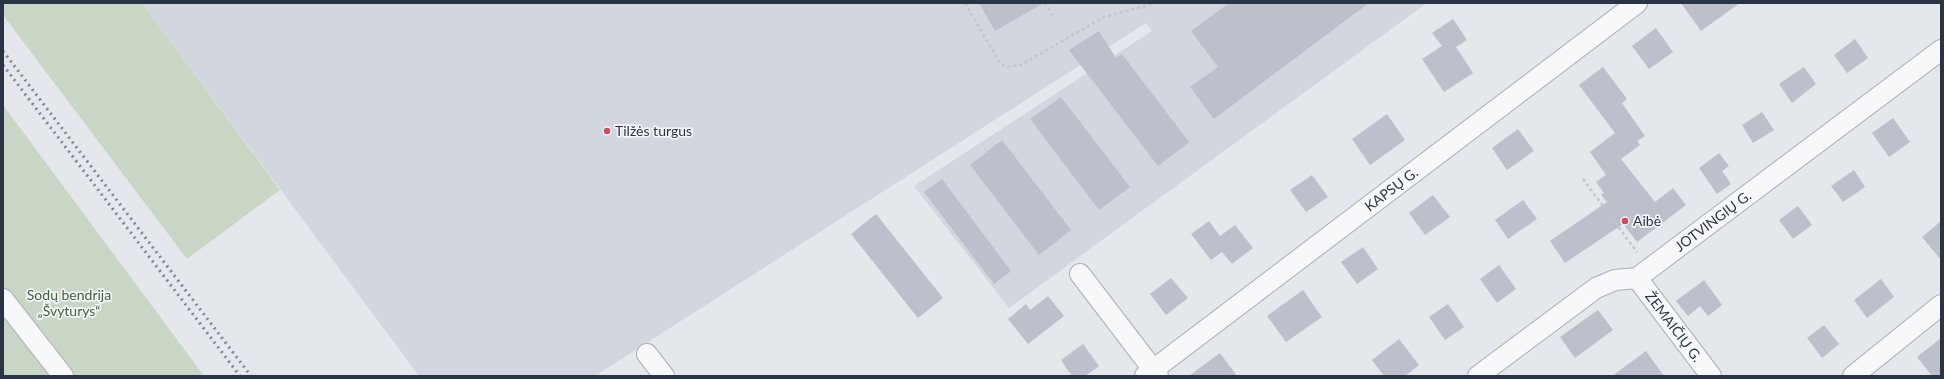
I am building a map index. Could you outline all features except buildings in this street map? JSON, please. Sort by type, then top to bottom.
[{"type":"street","name":"KAPSŲ G.","points":[[1152,374],[1637,3]]},
{"type":"street","name":"JOTVINGIŲ G.","points":[[1643,273],[1941,50]]},
{"type":"street","points":[[1478,376],[1596,288],[1615,280],[1643,273]]},
{"type":"street","name":"ŽEMAIČIŲ G.","points":[[1643,273],[1711,376]]},
{"type":"street","points":[[1080,274],[1152,374]]},
{"type":"street","points":[[3,299],[63,376]]},
{"type":"street","points":[[1853,376],[1941,305]]},
{"type":"street","points":[[647,354],[664,376]]},
{"type":"path","points":[[965,3],[998,60],[1005,67],[1021,65],[1104,17],[1156,3]]},
{"type":"path","points":[[1045,3],[1054,18]]},
{"type":"path","points":[[1583,179],[1643,273]]},
{"type":"shaded area","name":"Tilžės turgus","points":[[142,3],[1427,3],[1009,308],[914,186],[1152,31],[1146,23],[595,376],[419,376]]},
{"type":"green space","points":[[3,3],[142,3],[280,190],[187,259],[3,15]]},
{"type":"green space","name":"Sodų bendrija „Švyturys“","points":[[3,105],[204,376],[3,376]]},
{"type":"railway","points":[[3,51],[251,376]]},
{"type":"railway","points":[[3,65],[240,376]]},
{"type":"place","name":"Tilžės turgus","points":[[607,131]]},
{"type":"place","name":"Aibė","points":[[1625,221]]}]
